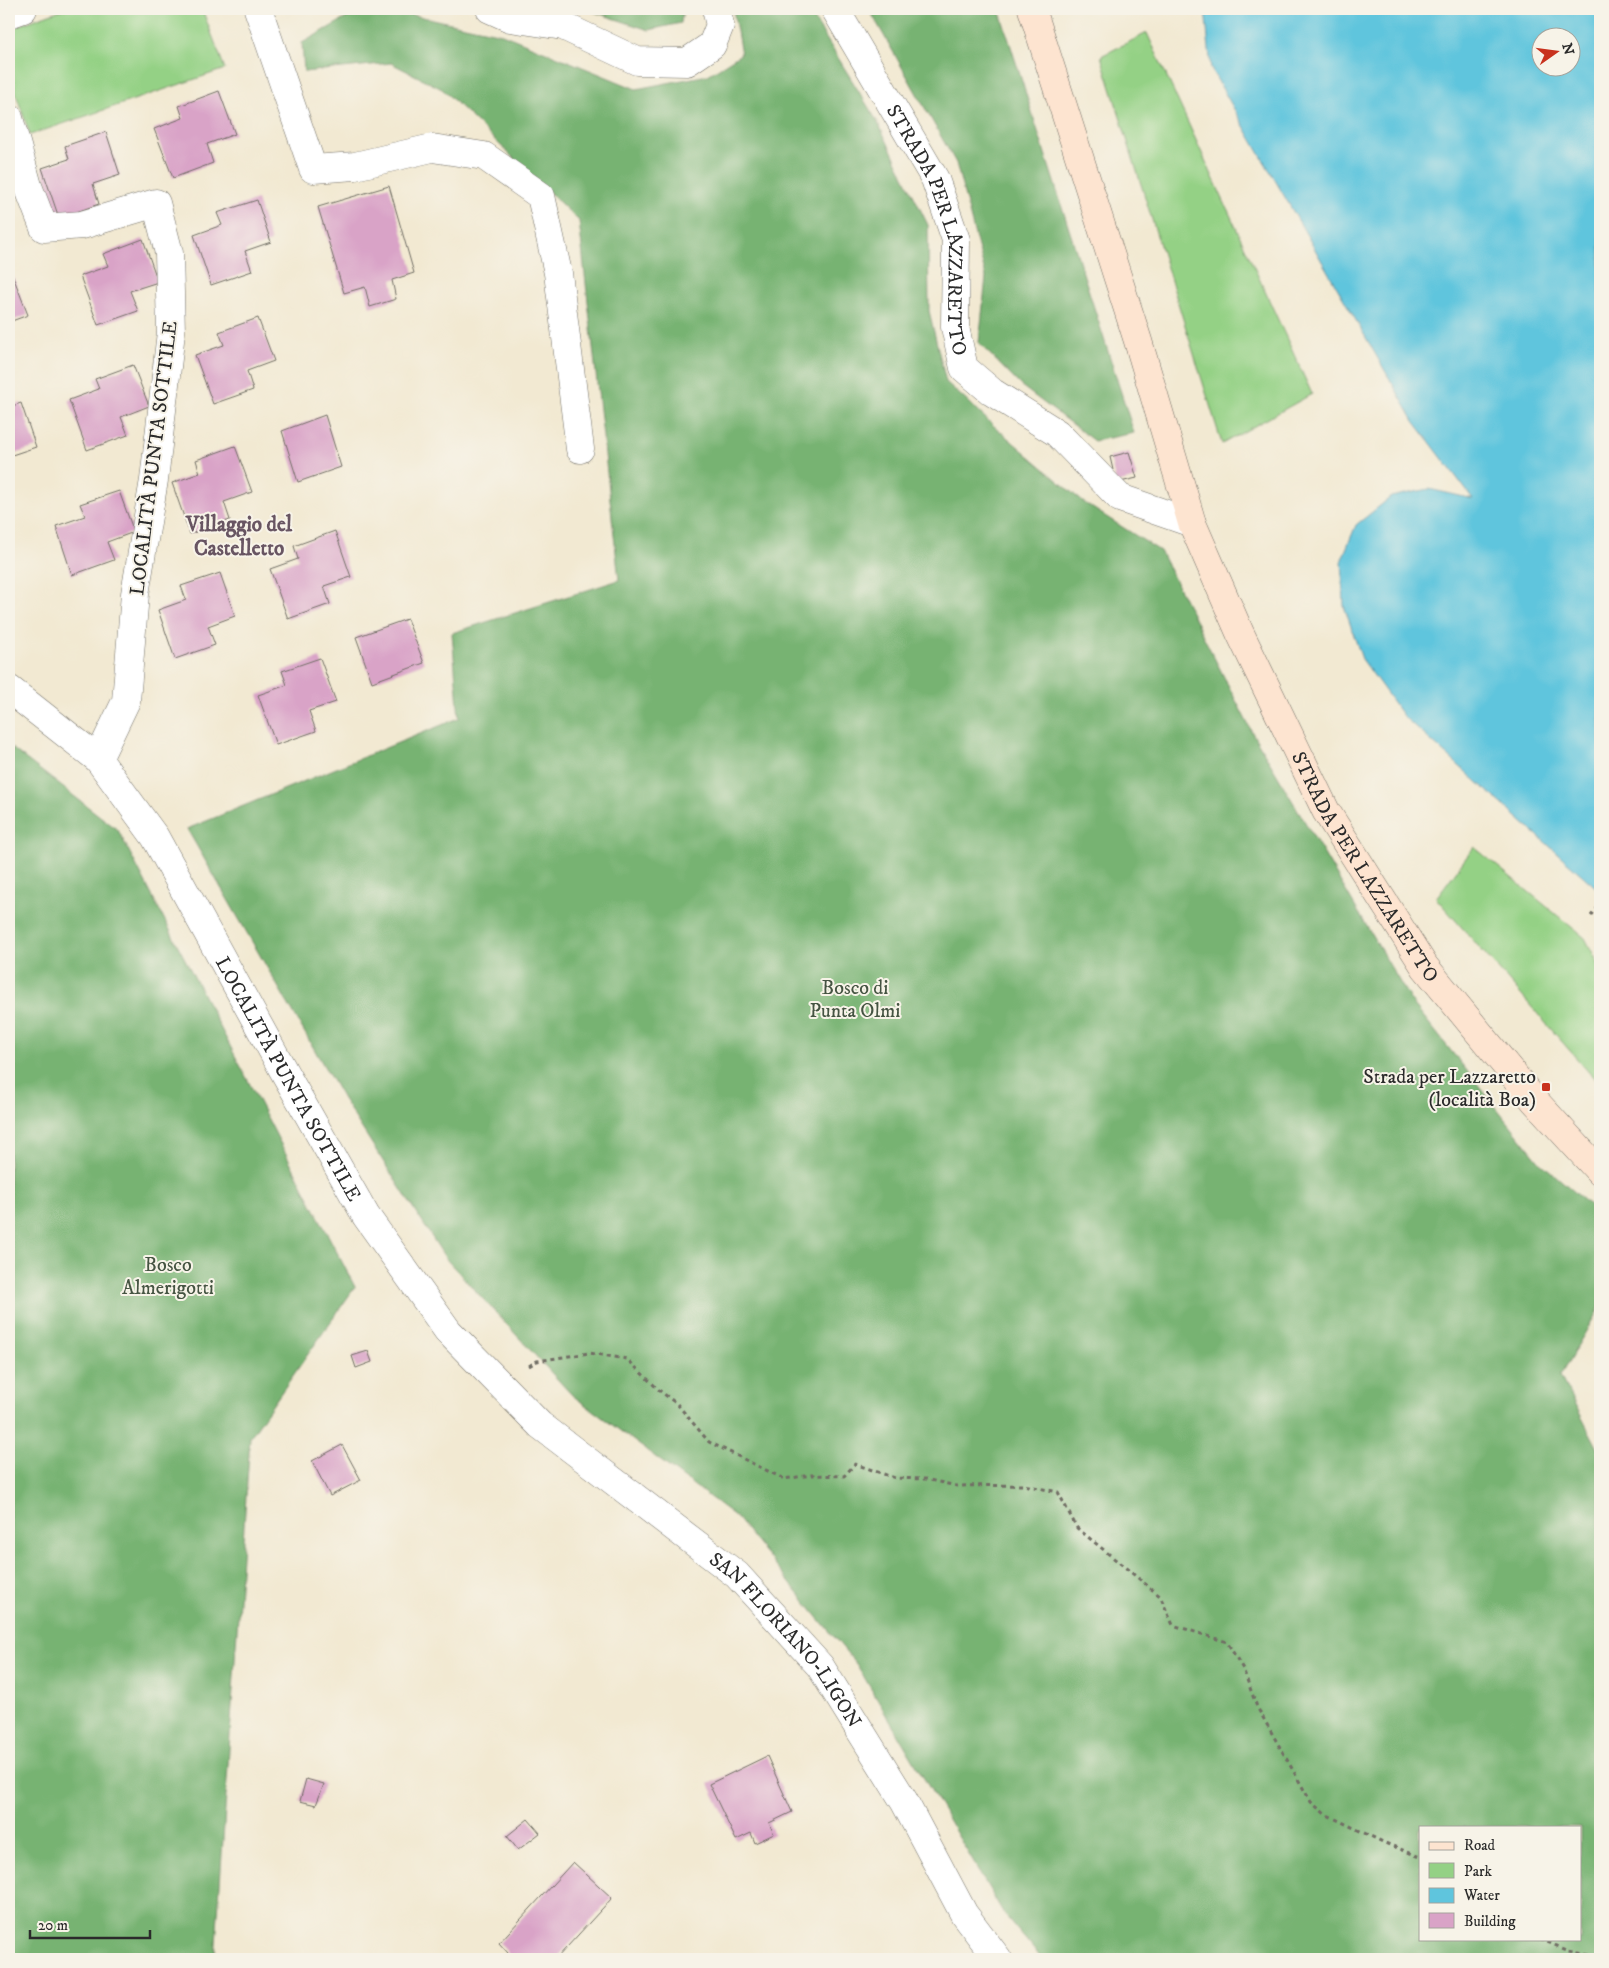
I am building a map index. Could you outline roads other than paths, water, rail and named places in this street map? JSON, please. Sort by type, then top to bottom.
[{"type":"main road","name":"STRADA PER LAZZARETTO","points":[[1032,9],[1135,332],[1192,523],[1240,633],[1326,810],[1425,967],[1535,1101],[1600,1172]]},
{"type":"street","points":[[9,14],[23,9]]},
{"type":"street","points":[[258,9],[313,169],[355,166],[432,148],[484,156],[541,196],[558,273],[580,449]]},
{"type":"street","points":[[490,9],[510,18],[564,26],[637,61],[687,62],[712,45],[720,25],[716,9]]},
{"type":"street","name":"STRADA PER LAZZARETTO","points":[[835,9],[936,179],[956,240],[955,327],[964,368],[992,392],[1057,433],[1120,498],[1192,523]]},
{"type":"street","name":"LOCALITÀ PUNTA SOTTILE","points":[[9,118],[28,186],[44,228],[82,225],[156,203],[169,253],[171,332],[154,480],[135,594],[126,701],[98,759]]},
{"type":"street","name":"LOCALITÀ PUNTA SOTTILE","points":[[9,689],[98,759],[155,837],[366,1216],[448,1331],[500,1384]]},
{"type":"street","name":"SAN FLORIANO-LIGON","points":[[500,1384],[540,1425],[737,1575],[820,1666],[904,1801],[964,1914],[998,1959]]},
{"type":"water","points":[[1205,9],[1600,9],[1600,891],[1403,716],[1362,659],[1344,606],[1342,559],[1356,525],[1391,497],[1429,489],[1473,499],[1414,421],[1211,69]]},
{"type":"place","name":"Strada per Lazzaretto (località Boa)","points":[[1546,1087]]},
{"type":"district","name":"Villaggio del Castelletto","points":[[239,536]]},
{"type":"park label","name":"Bosco di Punta Olmi","points":[[855,998]]},
{"type":"park label","name":"Bosco Almerigotti","points":[[168,1276]]}]
